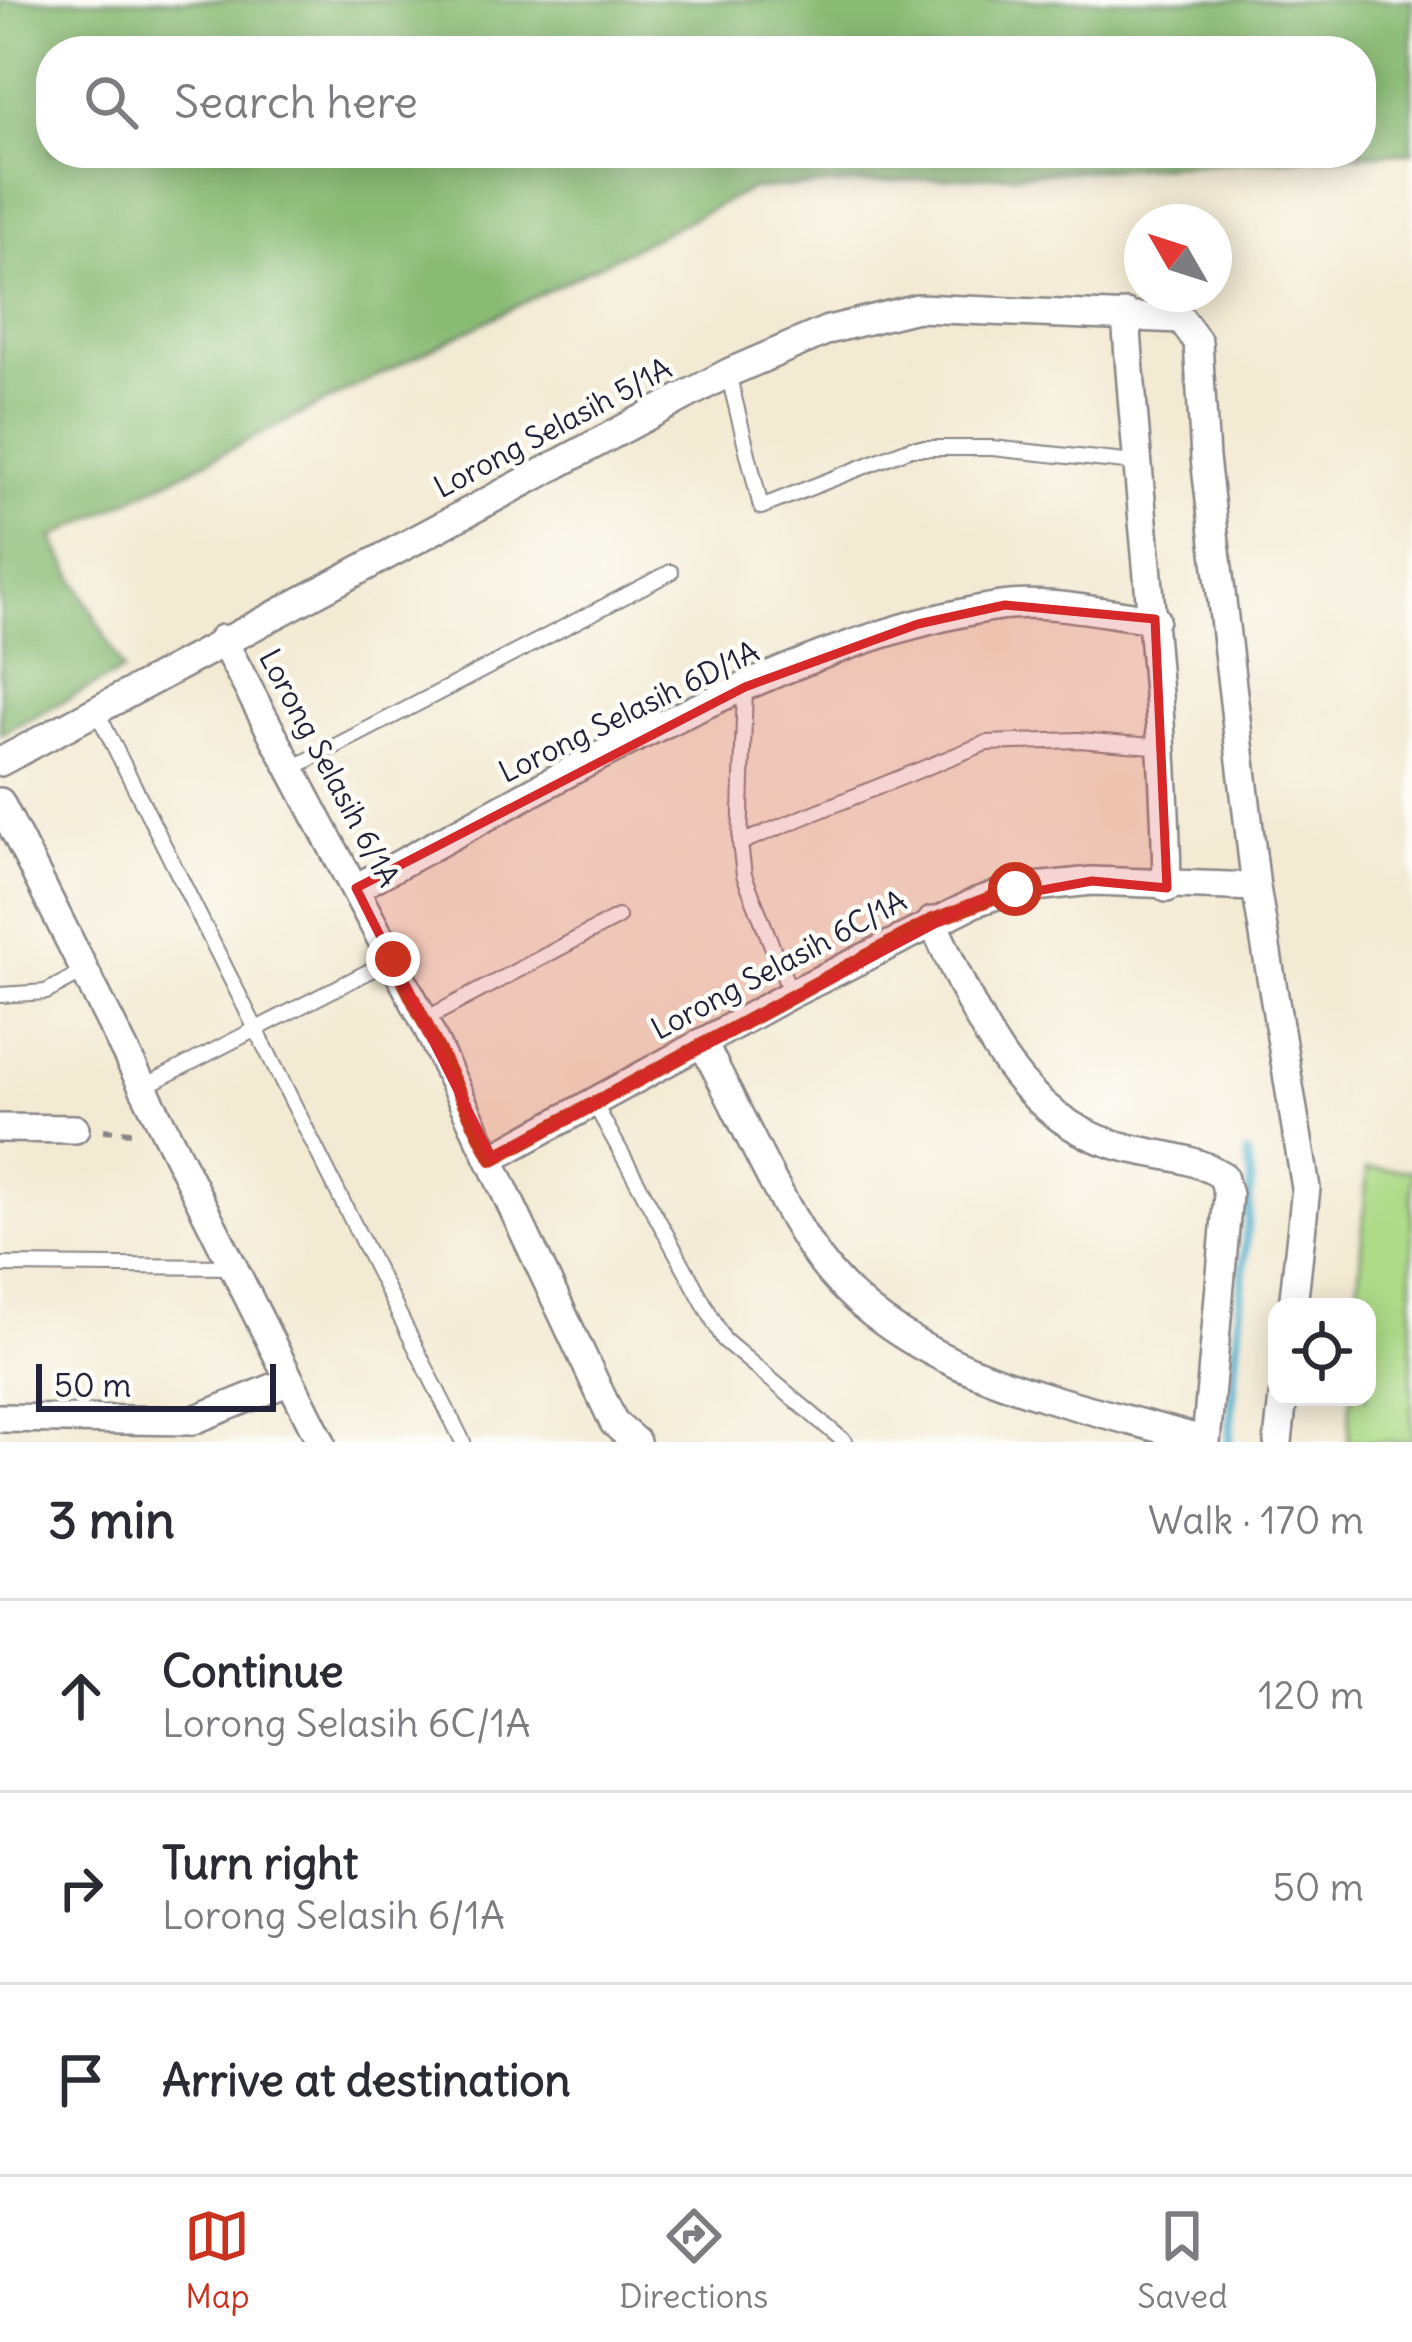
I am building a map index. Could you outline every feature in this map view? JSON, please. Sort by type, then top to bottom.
[{"type":"street","name":"Lorong Selasih 5/1A","points":[[0,762],[222,639],[728,373],[828,330],[917,308],[1181,319],[1198,342],[1204,458],[1256,887]]},
{"type":"street","points":[[1126,314],[1135,463],[1166,747],[1167,888]]},
{"type":"street","name":"Lorong Selasih 6D/1A","points":[[356,888],[745,687],[918,623],[1005,605],[1155,619]]},
{"type":"street","name":"Lorong Selasih 6/1A","points":[[222,639],[424,1020],[614,1423],[635,1442]]},
{"type":"street","points":[[0,802],[321,1442]]},
{"type":"street","name":"Lorong Selasih 6C/1A","points":[[492,1159],[932,921],[1015,889],[1092,880],[1167,888],[1256,887]]},
{"type":"street","points":[[1256,887],[1306,1189],[1294,1298]]},
{"type":"street","points":[[702,1042],[812,1248],[859,1301],[915,1340],[983,1377],[1206,1442],[1228,1195],[1222,1175],[1195,1159],[1114,1145],[1065,1122],[996,1051],[932,921]]},
{"type":"street","points":[[0,1128],[75,1129]]},
{"type":"street","points":[[0,1418],[191,1421],[290,1381]]},
{"type":"street","points":[[1278,1442],[1282,1406]]},
{"type":"lane","points":[[728,373],[761,507],[911,448],[992,448],[1135,463]]},
{"type":"lane","points":[[293,768],[670,572]]},
{"type":"lane","points":[[745,687],[740,843],[744,875],[791,994]]},
{"type":"lane","points":[[95,708],[463,1442]]},
{"type":"lane","points":[[740,843],[986,742],[1079,740],[1166,747]]},
{"type":"lane","points":[[424,1020],[618,917]]},
{"type":"lane","points":[[142,1087],[393,959]]},
{"type":"lane","points":[[0,995],[46,992],[85,971]]},
{"type":"lane","points":[[594,1103],[724,1340],[845,1442]]},
{"type":"lane","points":[[0,1265],[233,1267]]},
{"type":"path","points":[[75,1129],[166,1133]]},
{"type":"highlighted area","points":[[1005,605],[1155,619],[1167,888],[1092,881],[976,902],[492,1158],[356,888],[745,687],[918,624]]},
{"type":"green space","points":[[0,0],[1412,0],[1412,152],[1376,154],[1376,36],[36,36],[36,168],[1126,168],[751,189],[53,538],[123,670],[0,734]]},
{"type":"green space","points":[[1367,1169],[1412,1170],[1412,1442],[1348,1442],[1350,1406],[1376,1406],[1376,1298],[1358,1298]]},
{"type":"waterway","points":[[1229,1442],[1251,1180],[1247,1154]]},
{"type":"route","points":[[393,959],[492,1159],[932,921],[1015,889]]}]
